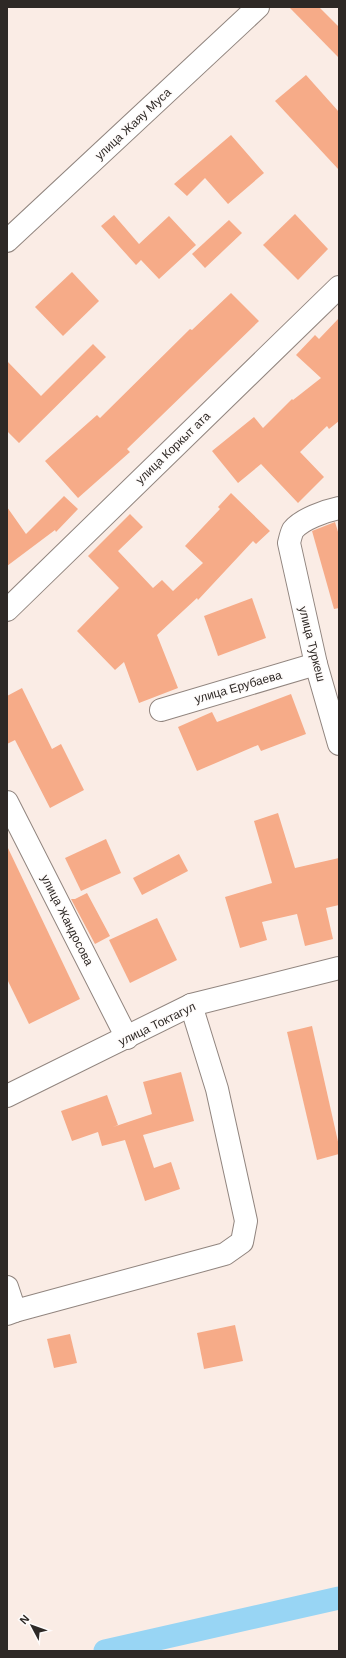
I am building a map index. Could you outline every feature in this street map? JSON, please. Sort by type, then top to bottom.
[{"type":"street","name":"улица Жаяу Муса","points":[[7,241],[258,7]]},
{"type":"street","name":"улица Коркыт ата","points":[[7,610],[339,286]]},
{"type":"street","name":"улица Туркеш","points":[[339,508],[330,510],[300,524],[292,531],[289,543],[316,664],[339,744]]},
{"type":"street","name":"улица Ерубаева","points":[[161,710],[316,664]]},
{"type":"street","name":"улица Жандосова","points":[[7,802],[127,1038]]},
{"type":"street","name":"улица Токтагул","points":[[7,1096],[127,1038],[191,1005],[339,968]]},
{"type":"street","points":[[7,1287],[11,1312],[226,1254],[242,1242],[246,1221],[217,1089],[191,1005]]},
{"type":"building","points":[[289,7],[319,7],[339,27],[339,58]]},
{"type":"building","points":[[306,75],[339,112],[339,170],[275,101]]},
{"type":"building","points":[[231,135],[264,173],[228,204],[205,178],[187,196],[174,184]]},
{"type":"building","points":[[295,214],[328,249],[298,280],[263,245]]},
{"type":"building","points":[[114,215],[139,244],[169,216],[196,245],[159,279],[141,260],[136,265],[101,226]]},
{"type":"building","points":[[229,220],[242,233],[205,268],[192,254]]},
{"type":"building","points":[[72,272],[99,301],[63,336],[35,307]]},
{"type":"building","points":[[231,293],[259,321],[127,449],[130,452],[78,498],[45,461],[97,415],[100,418],[190,329],[192,330]]},
{"type":"building","points":[[339,318],[339,421],[329,429],[327,426],[300,452],[324,477],[298,503],[261,464],[238,483],[212,451],[254,417],[263,428],[292,399],[293,400],[321,378],[296,355],[315,335],[319,339]]},
{"type":"building","points":[[93,344],[106,357],[19,443],[7,431],[7,361],[41,396]]},
{"type":"building","points":[[231,493],[270,531],[256,544],[253,541],[198,600],[197,598],[157,635],[178,688],[139,703],[124,662],[115,670],[77,631],[119,588],[88,556],[130,514],[143,527],[118,551],[153,588],[162,580],[173,591],[203,563],[185,546],[220,509],[218,507]]},
{"type":"building","points":[[64,496],[78,509],[56,532],[55,530],[7,566],[7,507],[26,534]]},
{"type":"building","points":[[335,522],[339,535],[339,608],[334,609],[312,531]]},
{"type":"building","points":[[252,598],[266,638],[218,656],[204,616]]},
{"type":"building","points":[[22,688],[52,749],[61,744],[84,790],[50,808],[15,740],[7,744],[7,696]]},
{"type":"building","points":[[291,694],[306,734],[261,751],[258,745],[197,771],[178,727],[212,712],[217,722]]},
{"type":"building","points":[[278,813],[295,868],[339,858],[339,905],[326,908],[333,939],[305,946],[297,914],[262,922],[267,940],[240,948],[225,897],[272,883],[254,821]]},
{"type":"building","points":[[106,839],[121,873],[81,891],[65,858]]},
{"type":"building","points":[[7,846],[80,999],[29,1024],[7,979]]},
{"type":"building","points":[[179,854],[188,871],[142,895],[133,878]]},
{"type":"building","points":[[87,893],[110,936],[95,944],[71,899],[75,899]]},
{"type":"building","points":[[157,918],[177,960],[130,983],[109,940]]},
{"type":"building","points":[[312,1026],[339,1146],[339,1154],[317,1160],[287,1032]]},
{"type":"building","points":[[181,1072],[194,1121],[143,1135],[154,1168],[171,1162],[180,1189],[145,1201],[125,1140],[102,1146],[98,1132],[72,1141],[61,1111],[107,1095],[118,1125],[113,1127],[152,1114],[143,1082]]},
{"type":"building","points":[[235,1325],[243,1361],[204,1369],[197,1333]]},
{"type":"building","points":[[70,1334],[77,1363],[54,1368],[47,1339]]},
{"type":"waterway","points":[[105,1651],[339,1598]]}]
